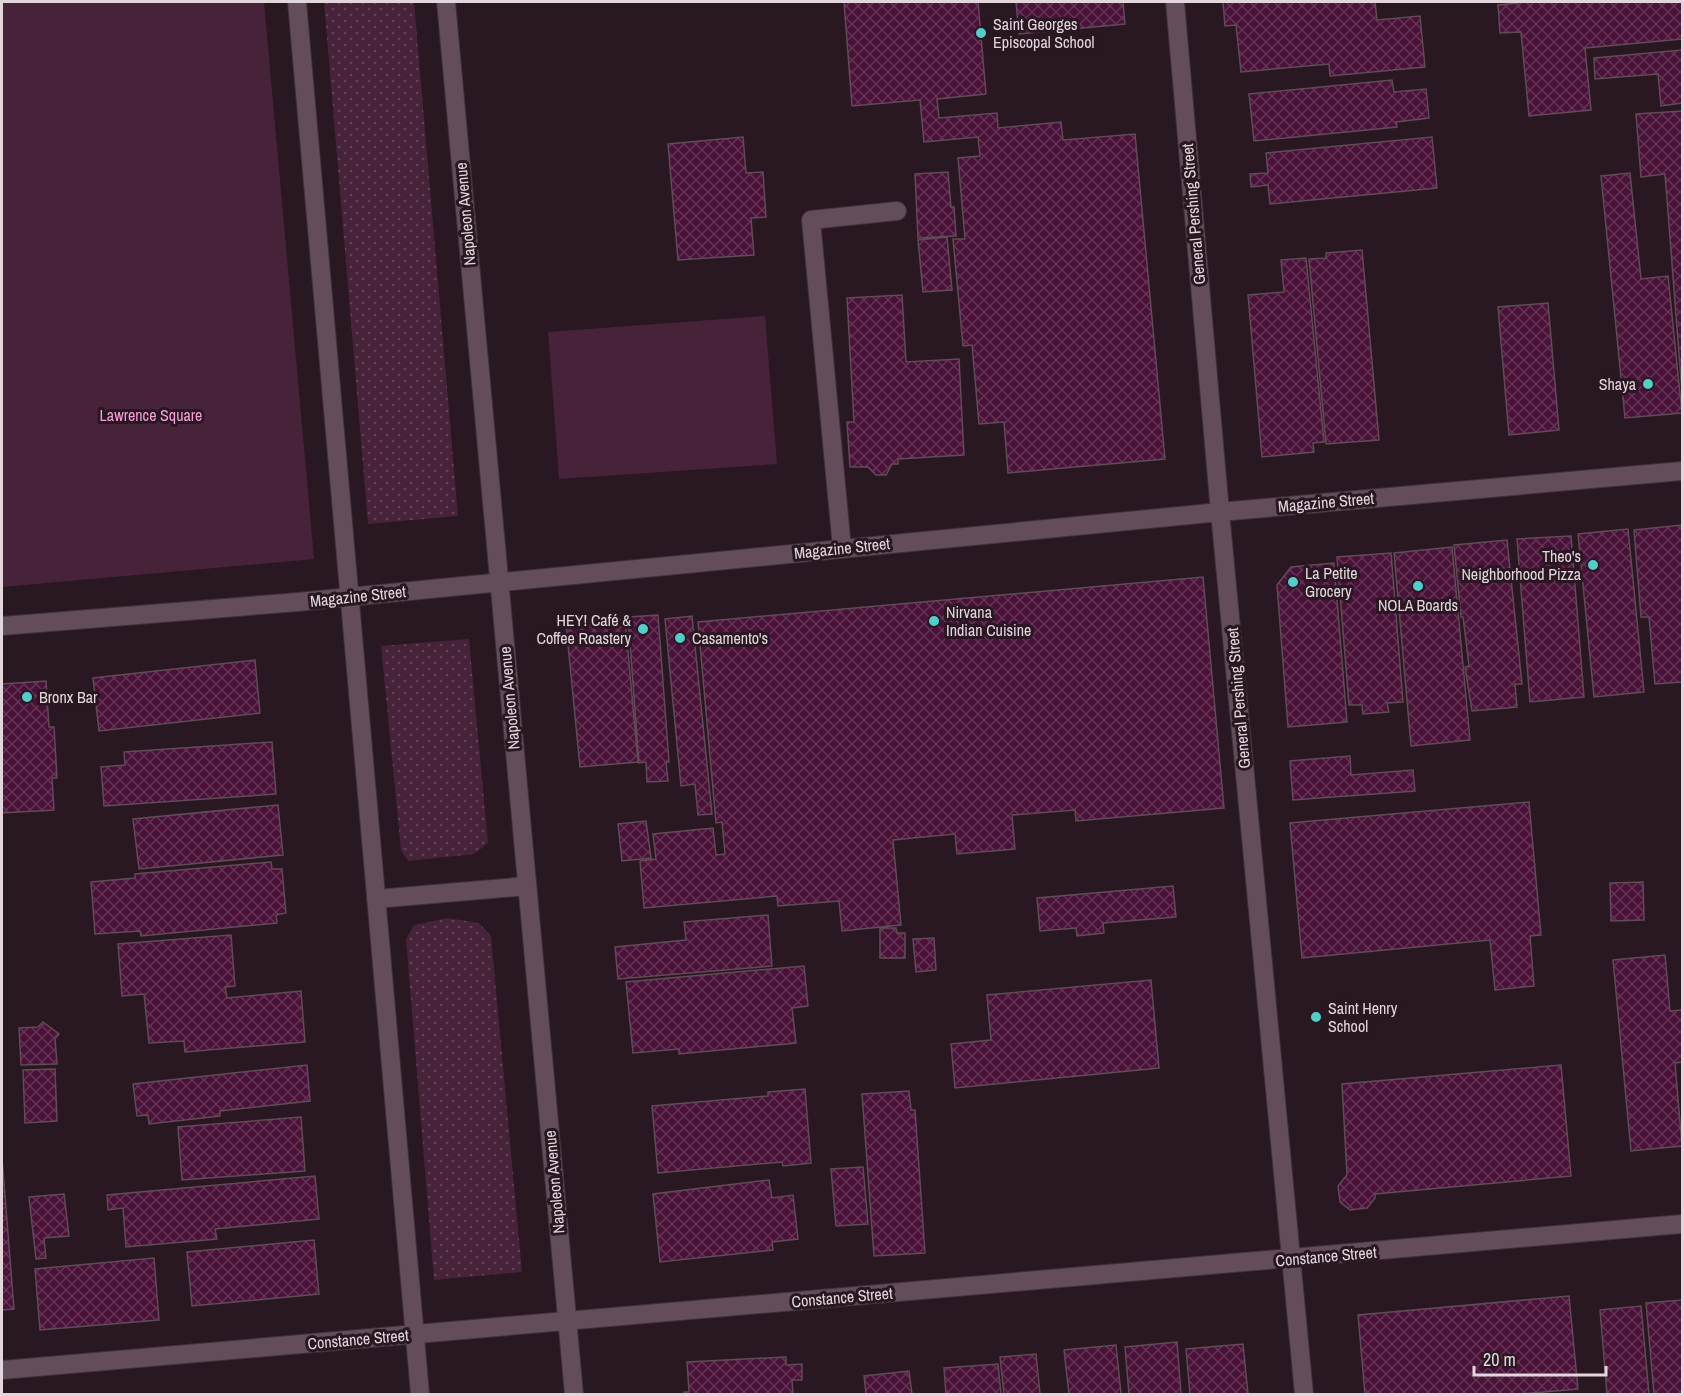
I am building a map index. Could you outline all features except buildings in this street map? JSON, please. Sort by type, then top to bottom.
[{"type":"street","points":[[297,2],[420,1395]]},
{"type":"street","name":"Napoleon Avenue","points":[[446,2],[574,1395]]},
{"type":"street","name":"General Pershing Street","points":[[1174,2],[1304,1395]]},
{"type":"street","points":[[842,548],[811,220],[897,211]]},
{"type":"street","name":"Magazine Street","points":[[2,626],[350,597],[1220,512],[1683,471]]},
{"type":"street","points":[[376,898],[527,886]]},
{"type":"street","name":"Constance Street","points":[[2,1370],[1683,1224]]},
{"type":"green space","name":"Lawrence Square","points":[[2,2],[264,2],[314,559],[2,587]]},
{"type":"green space","points":[[324,2],[414,2],[458,516],[368,524]]},
{"type":"green space","points":[[765,316],[777,464],[559,479],[548,332]]},
{"type":"green space","points":[[469,639],[488,843],[474,854],[408,861],[401,850],[381,646]]},
{"type":"green space","points":[[448,918],[479,923],[491,936],[522,1272],[434,1280],[406,939],[414,925]]},
{"type":"place","name":"Saint Georges Episcopal School","points":[[981,33]]},
{"type":"place","name":"Shaya","points":[[1648,384]]},
{"type":"place","name":"Theo's Neighborhood Pizza","points":[[1593,565]]},
{"type":"place","name":"La Petite Grocery","points":[[1293,582]]},
{"type":"place","name":"NOLA Boards","points":[[1418,586]]},
{"type":"place","name":"Nirvana Indian Cuisine","points":[[934,621]]},
{"type":"place","name":"HEY! Café & Coffee Roastery","points":[[643,629]]},
{"type":"place","name":"Casamento's","points":[[680,638]]},
{"type":"place","name":"Bronx Bar","points":[[27,697]]},
{"type":"place","name":"Saint Henry School","points":[[1316,1017]]}]
